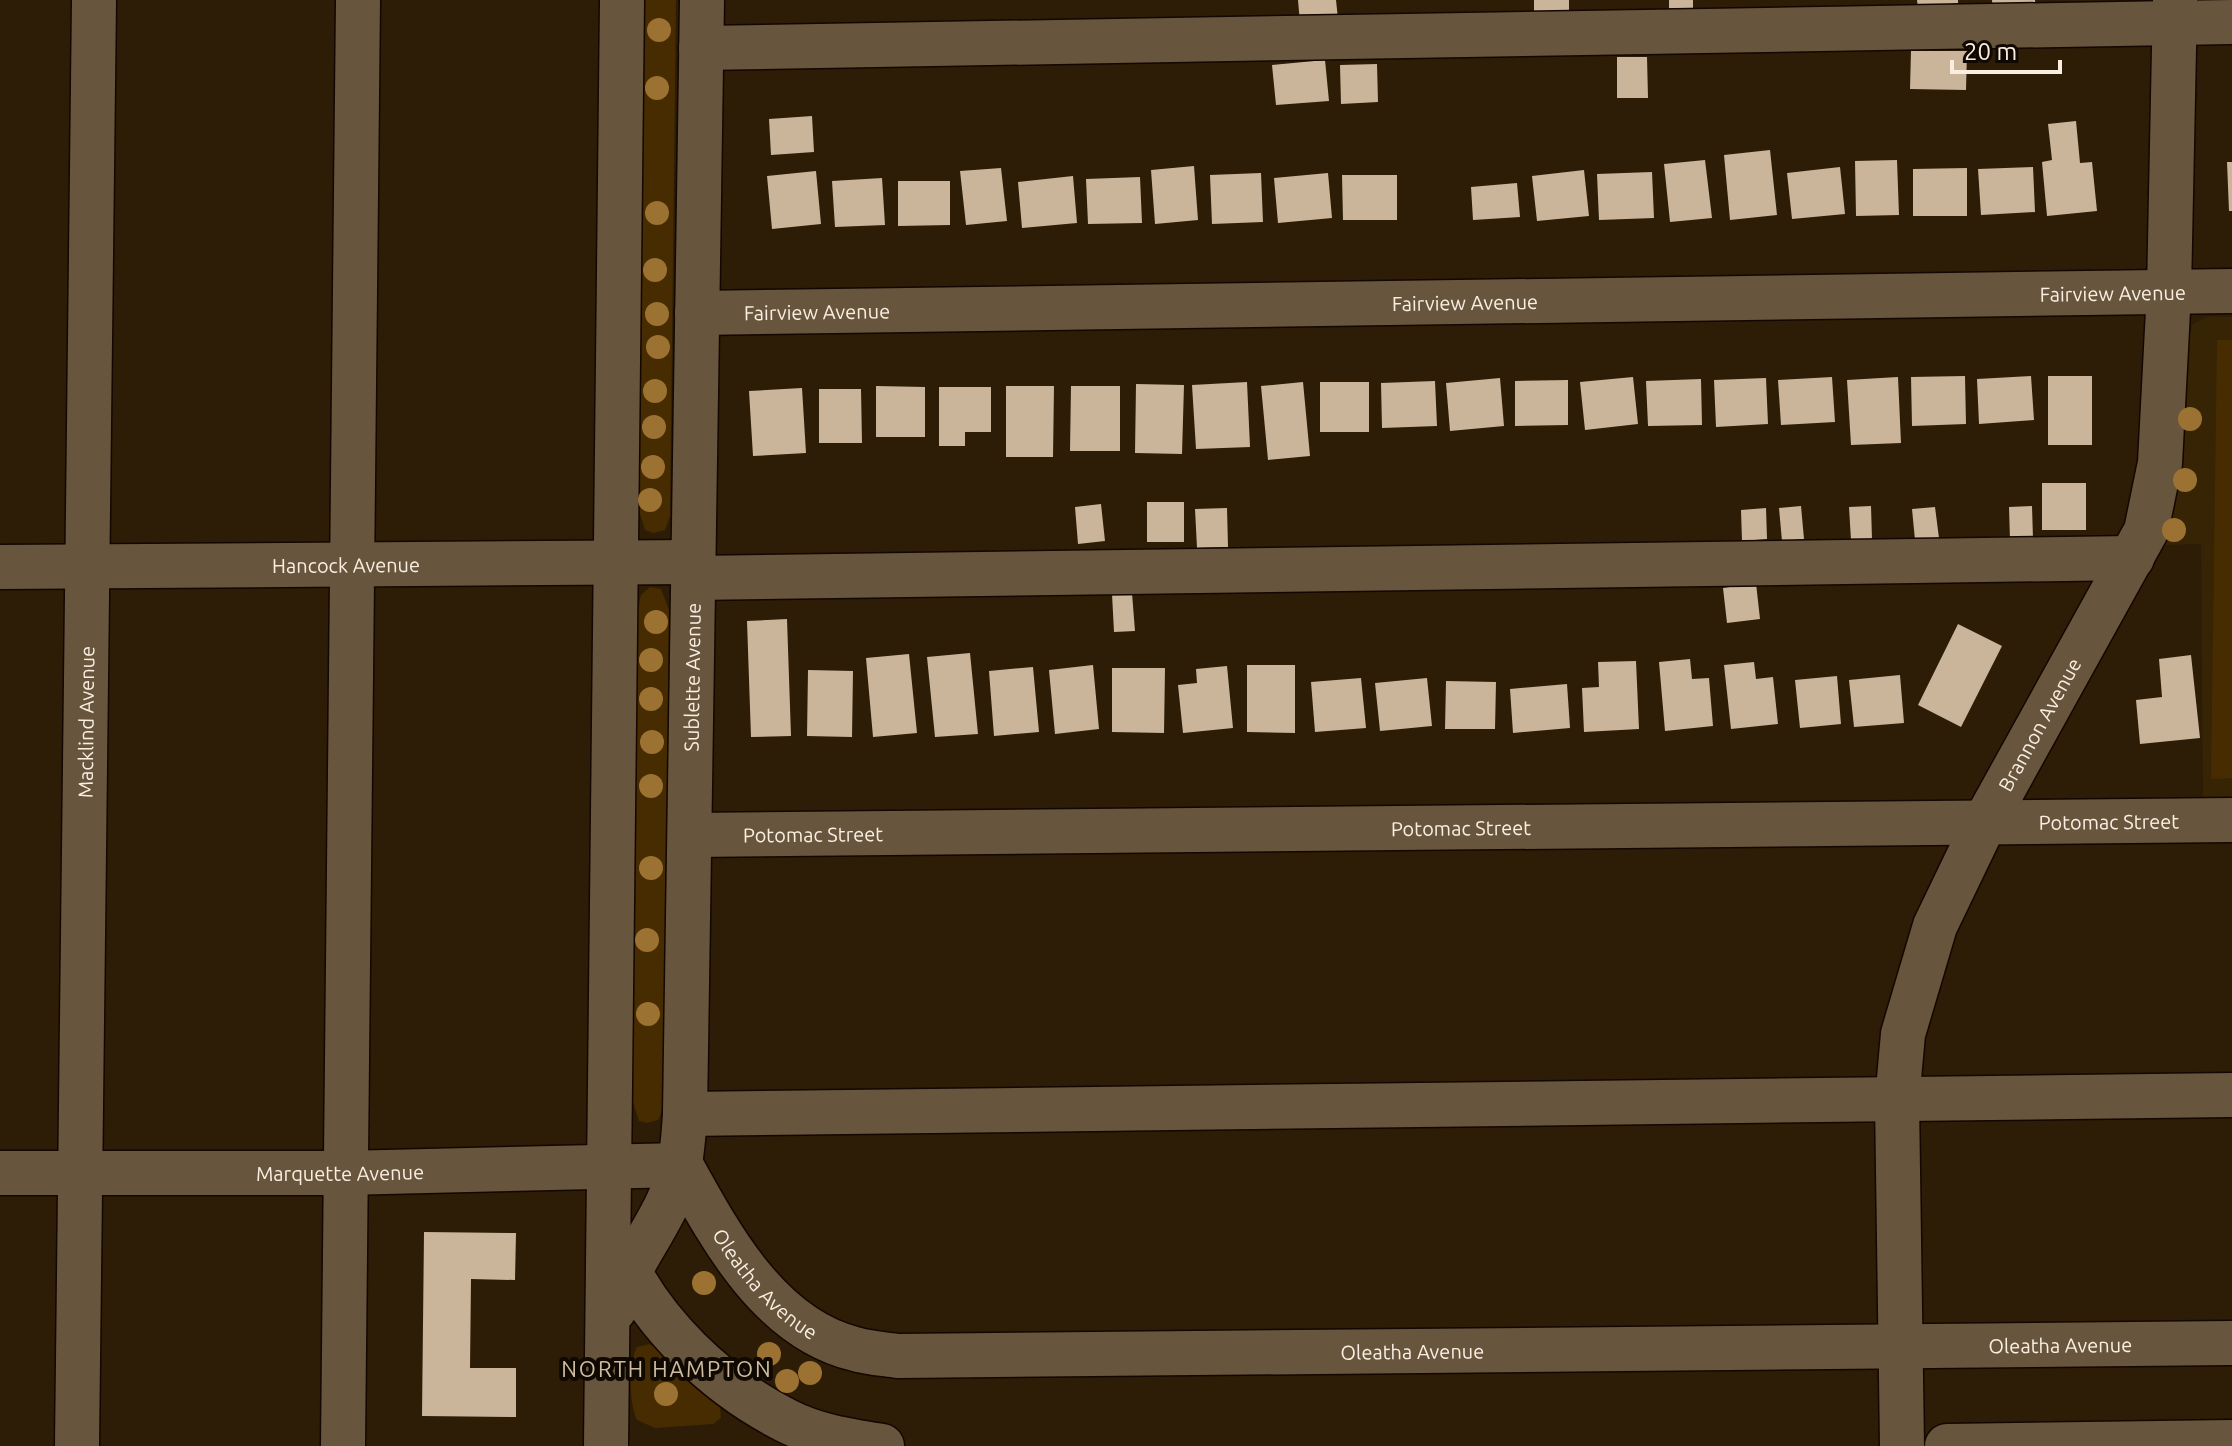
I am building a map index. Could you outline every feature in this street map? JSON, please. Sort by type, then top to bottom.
[{"type":"street","name":"Macklind Avenue","points":[[77,1446],[94,0]]},
{"type":"street","points":[[343,1446],[358,0]]},
{"type":"street","name":"Sublette Avenue","points":[[606,1446],[622,0]]},
{"type":"street","name":"Sublette Avenue","points":[[607,1339],[617,1298],[668,1202],[681,1165],[685,1114],[702,0]]},
{"type":"street","points":[[701,48],[2175,11],[2232,22]]},
{"type":"street","name":"Brannon Avenue","points":[[1902,1446],[1897,1101],[1903,1034],[1935,926],[1985,822],[2146,531],[2160,463],[2169,291],[2175,11]]},
{"type":"street","name":"Fairview Avenue","points":[[697,313],[2232,291]]},
{"type":"street","name":"Hancock Avenue","points":[[0,567],[616,562],[693,570],[2132,558]]},
{"type":"street","name":"Potomac Street","points":[[691,835],[2232,820]]},
{"type":"street","points":[[685,1114],[2232,1095]]},
{"type":"street","name":"Marquette Avenue","points":[[0,1173],[344,1173],[681,1165]]},
{"type":"street","name":"Oleatha Avenue","points":[[681,1165],[719,1237],[779,1306],[818,1333],[853,1349],[913,1356],[2232,1343]]},
{"type":"street","points":[[608,1213],[636,1288],[683,1345],[734,1387],[786,1421],[824,1435],[882,1446]]},
{"type":"street","points":[[1947,1446],[2232,1442]]},
{"type":"shaded area","points":[[645,0],[676,0],[670,516],[665,530],[653,533],[645,530],[638,507]]},
{"type":"shaded area","points":[[2207,317],[2232,317],[2232,797],[2203,797],[2201,544],[2161,545],[2188,339],[2193,324]]},
{"type":"shaded area","points":[[2217,340],[2232,340],[2232,778],[2211,779]]},
{"type":"shaded area","points":[[650,587],[661,589],[669,610],[663,1109],[658,1120],[647,1123],[639,1121],[632,1099],[638,609],[641,595]]},
{"type":"shaded area","points":[[649,1344],[660,1350],[720,1407],[721,1418],[713,1424],[655,1428],[637,1420],[631,1394],[632,1363],[637,1347]]},
{"type":"building","points":[[1298,0],[1336,0],[1338,19],[1300,23]]},
{"type":"building","points":[[1534,0],[1569,0],[1569,15],[1534,15]]},
{"type":"building","points":[[1669,0],[1693,0],[1693,14],[1669,15]]},
{"type":"building","points":[[1917,0],[1958,0],[1958,3],[1918,8]]},
{"type":"building","points":[[1992,0],[2035,0],[2036,9],[1993,13]]},
{"type":"building","points":[[1911,51],[1967,51],[1966,90],[1910,89]]},
{"type":"building","points":[[1617,57],[1647,57],[1648,98],[1617,98]]},
{"type":"building","points":[[1325,60],[1329,101],[1276,105],[1272,65]]},
{"type":"building","points":[[1377,64],[1378,102],[1341,104],[1340,65]]},
{"type":"building","points":[[812,116],[814,152],[771,155],[769,119]]},
{"type":"building","points":[[2076,121],[2080,163],[2092,162],[2097,211],[2047,216],[2042,162],[2052,160],[2048,124]]},
{"type":"building","points":[[1770,150],[1777,215],[1730,220],[1724,155]]},
{"type":"building","points":[[1705,160],[1712,218],[1670,222],[1664,164]]},
{"type":"building","points":[[1897,160],[1899,215],[1856,216],[1855,161]]},
{"type":"building","points":[[2227,162],[2232,162],[2232,211],[2229,211]]},
{"type":"building","points":[[1194,166],[1198,220],[1155,224],[1151,170]]},
{"type":"building","points":[[1840,167],[1845,214],[1792,219],[1787,173]]},
{"type":"building","points":[[2033,167],[2035,212],[1981,215],[1978,169]]},
{"type":"building","points":[[1001,168],[1007,221],[966,225],[960,171]]},
{"type":"building","points":[[1967,168],[1967,216],[1913,216],[1913,169]]},
{"type":"building","points":[[1584,170],[1589,216],[1537,221],[1532,176]]},
{"type":"building","points":[[816,171],[821,224],[772,229],[767,176]]},
{"type":"building","points":[[1652,172],[1654,218],[1599,220],[1597,174]]},
{"type":"building","points":[[1261,173],[1263,222],[1212,224],[1210,175]]},
{"type":"building","points":[[1328,173],[1332,218],[1278,223],[1274,178]]},
{"type":"building","points":[[1342,175],[1397,175],[1397,220],[1343,220]]},
{"type":"building","points":[[1073,176],[1077,223],[1022,228],[1018,182]]},
{"type":"building","points":[[1140,177],[1142,223],[1088,224],[1086,179]]},
{"type":"building","points":[[882,178],[885,225],[835,227],[832,181]]},
{"type":"building","points":[[898,181],[950,181],[950,225],[898,226]]},
{"type":"building","points":[[1517,183],[1520,217],[1473,220],[1471,187]]},
{"type":"building","points":[[1965,376],[1966,424],[1912,426],[1911,377]]},
{"type":"building","points":[[2031,376],[2034,420],[1979,424],[1977,379]]},
{"type":"building","points":[[2048,376],[2092,376],[2092,445],[2048,445]]},
{"type":"building","points":[[1633,377],[1638,424],[1585,430],[1580,382]]},
{"type":"building","points":[[1832,377],[1835,422],[1781,425],[1778,380]]},
{"type":"building","points":[[1898,377],[1901,443],[1851,445],[1847,380]]},
{"type":"building","points":[[1500,378],[1504,426],[1450,431],[1446,383]]},
{"type":"building","points":[[1766,378],[1768,424],[1716,427],[1714,380]]},
{"type":"building","points":[[1701,379],[1702,425],[1648,426],[1646,381]]},
{"type":"building","points":[[1568,380],[1568,425],[1515,426],[1515,381]]},
{"type":"building","points":[[1435,381],[1437,426],[1382,428],[1381,383]]},
{"type":"building","points":[[1247,382],[1250,447],[1196,449],[1192,385]]},
{"type":"building","points":[[1303,382],[1310,456],[1268,460],[1261,386]]},
{"type":"building","points":[[1320,382],[1369,382],[1369,432],[1320,432]]},
{"type":"building","points":[[1136,384],[1184,385],[1182,454],[1135,453]]},
{"type":"building","points":[[876,386],[925,387],[925,437],[876,437]]},
{"type":"building","points":[[1006,386],[1054,386],[1053,457],[1006,457]]},
{"type":"building","points":[[1071,386],[1120,386],[1120,451],[1070,451]]},
{"type":"building","points":[[939,387],[991,387],[991,432],[965,432],[965,446],[939,446]]},
{"type":"building","points":[[802,388],[806,453],[753,456],[749,391]]},
{"type":"building","points":[[819,389],[861,389],[862,443],[819,443]]},
{"type":"building","points":[[2042,483],[2086,483],[2086,530],[2042,530]]},
{"type":"building","points":[[1147,502],[1184,502],[1184,542],[1147,542]]},
{"type":"building","points":[[1101,504],[1105,541],[1078,544],[1075,507]]},
{"type":"building","points":[[1801,506],[1804,539],[1782,541],[1779,508]]},
{"type":"building","points":[[1871,506],[1872,539],[1851,540],[1849,507]]},
{"type":"building","points":[[2032,506],[2033,539],[2010,540],[2009,507]]},
{"type":"building","points":[[1935,507],[1939,538],[1915,540],[1912,509]]},
{"type":"building","points":[[1227,508],[1228,547],[1197,548],[1195,509]]},
{"type":"building","points":[[1766,508],[1767,539],[1742,541],[1741,510]]},
{"type":"building","points":[[1756,583],[1760,619],[1727,623],[1723,588]]},
{"type":"building","points":[[1132,593],[1135,631],[1114,632],[1112,594]]},
{"type":"building","points":[[787,619],[791,736],[751,737],[747,621]]},
{"type":"building","points":[[1958,624],[2002,646],[1961,727],[1918,705]]},
{"type":"building","points":[[970,653],[978,734],[935,737],[927,657]]},
{"type":"building","points":[[909,654],[917,733],[873,737],[866,658]]},
{"type":"building","points":[[2191,655],[2200,738],[2140,744],[2136,700],[2162,697],[2159,659]]},
{"type":"building","points":[[1690,659],[1692,679],[1709,678],[1713,726],[1665,731],[1659,662]]},
{"type":"building","points":[[1636,661],[1639,729],[1584,732],[1582,688],[1599,687],[1598,662]]},
{"type":"building","points":[[1754,662],[1756,679],[1773,677],[1778,724],[1731,729],[1724,665]]},
{"type":"building","points":[[1093,665],[1099,729],[1055,734],[1049,670]]},
{"type":"building","points":[[1247,665],[1295,665],[1295,733],[1247,732]]},
{"type":"building","points":[[1227,666],[1233,728],[1183,733],[1178,685],[1197,683],[1196,669]]},
{"type":"building","points":[[1033,667],[1039,732],[994,736],[989,671]]},
{"type":"building","points":[[1112,668],[1165,668],[1164,733],[1112,732]]},
{"type":"building","points":[[808,670],[853,671],[852,737],[807,736]]},
{"type":"building","points":[[1900,675],[1904,723],[1854,727],[1849,680]]},
{"type":"building","points":[[1837,676],[1841,724],[1800,728],[1795,680]]},
{"type":"building","points":[[1361,678],[1366,728],[1315,732],[1311,682]]},
{"type":"building","points":[[1427,678],[1432,726],[1380,731],[1375,683]]},
{"type":"building","points":[[1446,681],[1496,682],[1495,729],[1445,729]]},
{"type":"building","points":[[1567,684],[1570,728],[1513,733],[1510,689]]},
{"type":"building","points":[[424,1232],[516,1233],[515,1280],[471,1279],[470,1368],[516,1368],[516,1417],[422,1416]]},
{"type":"district","name":"NORTH HAMPTON","points":[[667,1368]]}]
